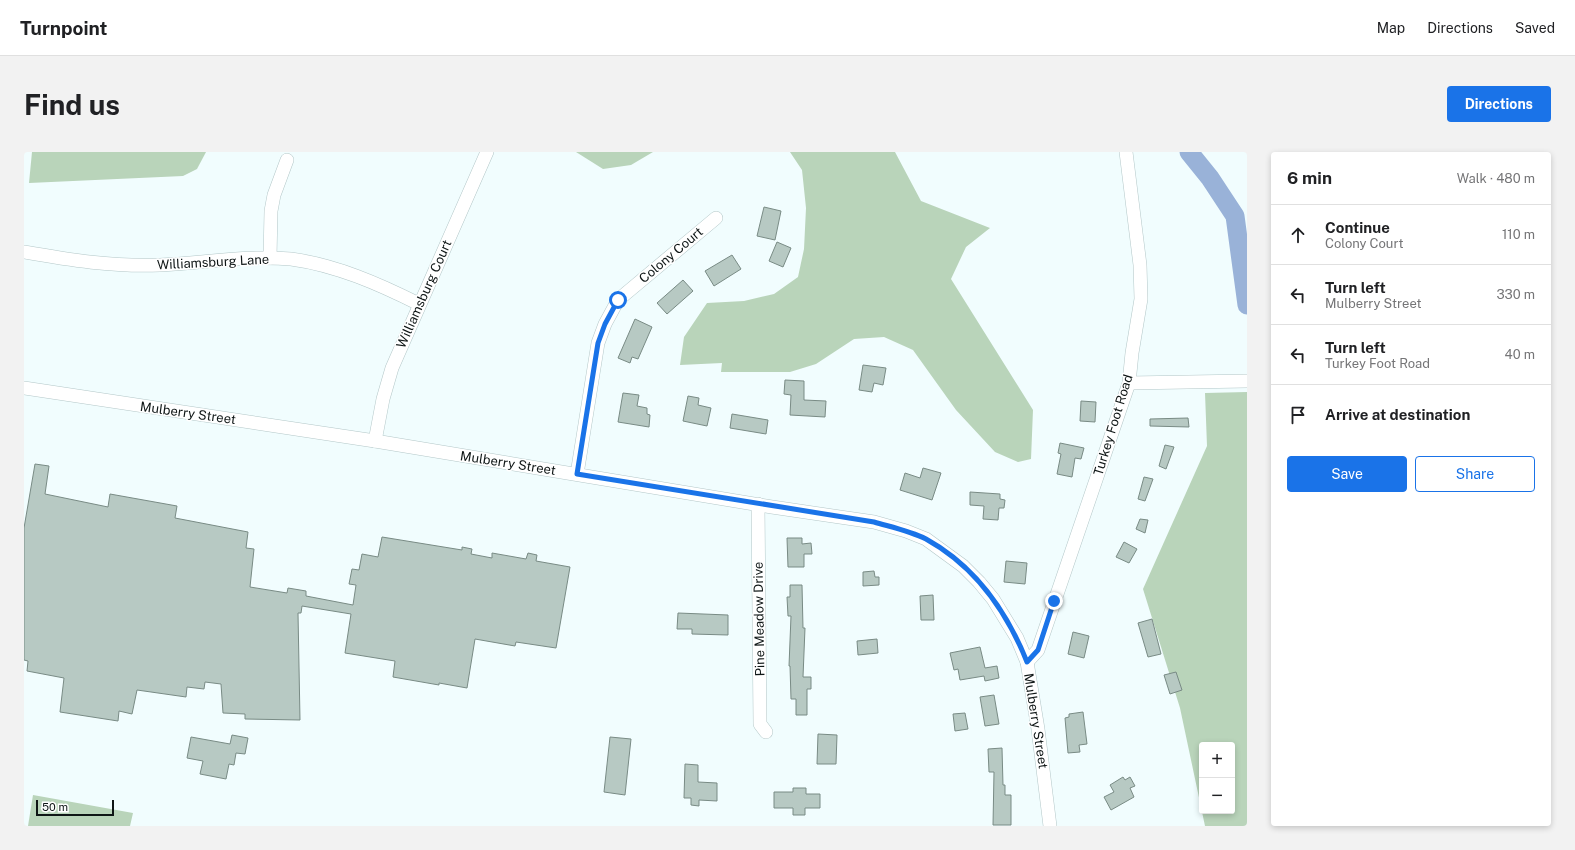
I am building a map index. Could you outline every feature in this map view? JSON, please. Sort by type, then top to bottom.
[{"type":"street","name":"Williamsburg Court","points":[[375,441],[383,398],[392,368],[487,152]]},
{"type":"street","name":"Turkey Foot Road","points":[[1027,662],[1038,650],[1129,383],[1132,353],[1141,298],[1140,265],[1126,152]]},
{"type":"street","points":[[270,258],[271,211],[274,195],[287,160]]},
{"type":"street","name":"Colony Court","points":[[577,474],[598,343],[605,324],[618,300],[716,218]]},
{"type":"street","name":"Williamsburg Lane","points":[[24,252],[85,262],[122,265],[160,265],[251,257],[310,262],[340,270],[396,292],[419,304]]},
{"type":"street","points":[[1129,383],[1247,381]]},
{"type":"street","name":"Mulberry Street","points":[[24,388],[375,441],[874,522],[906,531],[926,539],[963,566],[993,599],[1017,638],[1027,662],[1038,729],[1050,826]]},
{"type":"street","name":"Pine Meadow Drive","points":[[758,504],[760,724],[766,732]]},
{"type":"green space","points":[[32,152],[206,152],[197,169],[183,176],[29,183]]},
{"type":"green space","points":[[576,152],[653,152],[631,165],[603,169]]},
{"type":"green space","points":[[790,152],[895,152],[921,201],[990,228],[966,247],[951,279],[1033,410],[1031,459],[1018,462],[995,452],[956,410],[913,350],[884,337],[854,339],[816,364],[790,372],[721,372],[722,363],[680,365],[684,337],[707,303],[744,301],[774,294],[798,277],[804,249],[806,208],[802,170]]},
{"type":"green space","points":[[1247,392],[1247,826],[1205,826],[1202,814],[1235,814],[1235,742],[1199,742],[1199,798],[1180,708],[1143,589],[1207,446],[1205,393]]},
{"type":"green space","points":[[33,795],[133,813],[130,826],[28,826]]},
{"type":"building","points":[[764,207],[781,211],[775,240],[757,236]]},
{"type":"building","points":[[777,242],[791,248],[783,267],[769,261]]},
{"type":"building","points":[[732,255],[741,269],[714,286],[705,271]]},
{"type":"building","points":[[683,280],[693,291],[667,314],[657,303]]},
{"type":"building","points":[[635,319],[652,327],[638,359],[632,357],[630,363],[618,358]]},
{"type":"building","points":[[863,365],[886,368],[883,385],[874,383],[872,392],[859,390]]},
{"type":"building","points":[[785,380],[804,381],[804,400],[826,401],[825,417],[790,415],[791,395],[784,394]]},
{"type":"building","points":[[623,393],[639,395],[637,406],[647,408],[647,414],[650,415],[649,427],[618,422]]},
{"type":"building","points":[[688,396],[699,398],[698,405],[711,408],[707,426],[683,421]]},
{"type":"building","points":[[1081,401],[1096,402],[1095,422],[1080,421]]},
{"type":"building","points":[[732,414],[768,420],[766,434],[730,428]]},
{"type":"building","points":[[1188,418],[1189,427],[1150,426],[1150,419]]},
{"type":"building","points":[[1060,443],[1084,448],[1081,459],[1075,458],[1072,477],[1057,474],[1061,454],[1058,453]]},
{"type":"building","points":[[1165,445],[1174,447],[1166,469],[1159,466]]},
{"type":"building","points":[[35,464],[49,466],[45,494],[108,507],[110,494],[177,506],[175,518],[248,532],[246,548],[254,549],[250,587],[287,593],[288,588],[306,591],[306,596],[353,605],[356,585],[349,584],[352,569],[359,570],[362,554],[378,557],[382,537],[462,550],[462,547],[472,549],[471,554],[492,558],[492,553],[526,559],[528,553],[537,555],[536,561],[570,567],[556,648],[516,642],[515,646],[475,639],[467,688],[439,683],[439,685],[393,677],[395,661],[345,653],[351,614],[302,606],[301,613],[298,613],[300,720],[245,719],[245,714],[223,713],[221,684],[205,682],[204,689],[187,687],[186,697],[137,690],[132,714],[119,711],[118,721],[60,712],[64,678],[27,671],[28,661],[24,660],[24,528]]},
{"type":"building","points":[[923,468],[941,473],[932,500],[900,490],[905,473],[920,478]]},
{"type":"building","points":[[1144,477],[1153,479],[1145,501],[1138,499]]},
{"type":"building","points":[[970,492],[1000,494],[1000,499],[1005,500],[1004,508],[999,508],[998,520],[983,519],[984,506],[970,505]]},
{"type":"building","points":[[1140,519],[1148,520],[1145,533],[1136,529]]},
{"type":"building","points":[[787,538],[802,538],[802,544],[811,543],[812,554],[804,554],[804,567],[788,567]]},
{"type":"building","points":[[1124,542],[1137,549],[1129,563],[1116,557]]},
{"type":"building","points":[[1006,561],[1027,563],[1025,584],[1004,582]]},
{"type":"building","points":[[874,571],[875,577],[879,577],[879,585],[863,586],[863,572]]},
{"type":"building","points":[[790,585],[802,585],[803,628],[805,628],[803,677],[811,677],[811,689],[807,689],[807,715],[796,715],[796,699],[791,699],[789,666],[791,616],[788,616],[787,597],[790,597]]},
{"type":"building","points":[[933,595],[934,620],[921,620],[920,596]]},
{"type":"building","points":[[678,613],[728,615],[728,635],[692,634],[692,629],[677,629]]},
{"type":"building","points":[[1152,619],[1161,654],[1148,657],[1138,623]]},
{"type":"building","points":[[1073,632],[1089,636],[1084,658],[1068,654]]},
{"type":"building","points":[[877,639],[878,653],[858,655],[857,641]]},
{"type":"building","points":[[980,647],[985,668],[997,666],[999,678],[985,681],[984,676],[960,680],[958,669],[954,670],[950,653]]},
{"type":"building","points":[[1176,672],[1182,690],[1170,694],[1164,675]]},
{"type":"building","points":[[994,695],[999,724],[985,726],[980,697]]},
{"type":"building","points":[[1083,712],[1087,744],[1079,745],[1080,752],[1068,753],[1065,718],[1069,717],[1069,714]]},
{"type":"building","points":[[965,713],[968,729],[955,731],[953,714]]},
{"type":"building","points":[[818,734],[837,735],[836,764],[817,764]]},
{"type":"building","points":[[232,735],[248,738],[245,754],[236,753],[234,765],[229,764],[226,779],[200,774],[203,761],[187,758],[191,737],[230,744]]},
{"type":"building","points":[[610,737],[631,739],[625,795],[604,792]]},
{"type":"building","points":[[1002,748],[1003,785],[1005,785],[1005,795],[1011,795],[1011,825],[993,825],[994,772],[989,772],[988,749]]},
{"type":"building","points":[[685,764],[698,765],[698,782],[717,783],[717,801],[699,800],[699,806],[691,805],[691,798],[684,798]]},
{"type":"building","points":[[1123,777],[1125,780],[1130,777],[1135,786],[1130,788],[1134,797],[1111,810],[1104,797],[1114,792],[1110,785]]},
{"type":"building","points":[[793,788],[806,788],[806,794],[820,794],[820,808],[805,808],[805,815],[793,815],[793,808],[774,808],[774,792],[793,792]]},
{"type":"waterway","points":[[1189,152],[1210,178],[1235,216],[1247,305]]},
{"type":"route","points":[[618,300],[605,324],[598,343],[577,474],[772,507],[874,522],[906,531],[926,539],[963,566],[993,599],[1017,638],[1027,662],[1038,650],[1054,601]]}]
